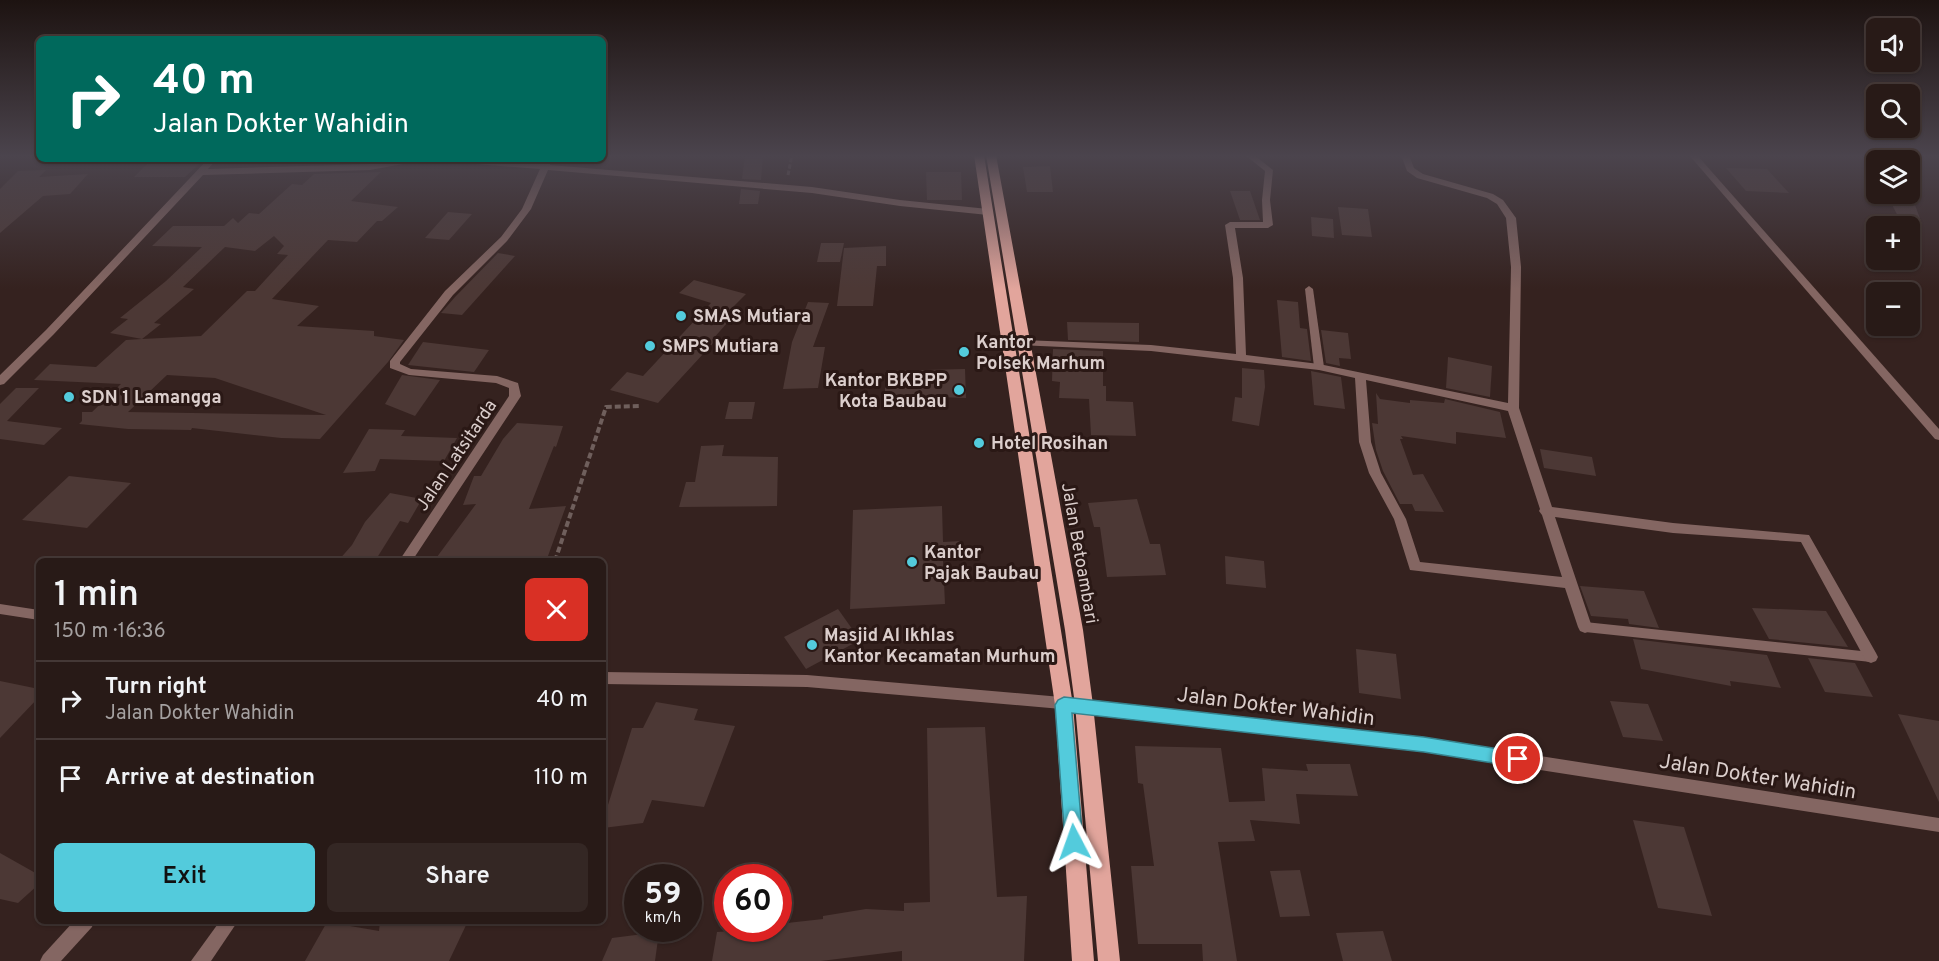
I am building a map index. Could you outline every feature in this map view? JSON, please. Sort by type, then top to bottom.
[{"type":"main road","name":"Jalan Betoambari","points":[[986,200],[1064,705],[1083,961]]},
{"type":"main road","name":"Jalan Betoambari","points":[[998,200],[1074,630],[1084,705],[1109,961]]},
{"type":"street","points":[[0,381],[50,332],[176,200]]},
{"type":"street","name":"Jalan Latsitarda","points":[[407,558],[515,396],[515,392],[514,386],[497,380],[409,372],[394,366],[395,361],[449,293],[504,239],[530,200]]},
{"type":"street","points":[[885,200],[988,212]]},
{"type":"street","points":[[1241,357],[1238,278],[1230,225],[1268,225],[1266,200]]},
{"type":"street","points":[[1496,200],[1511,218],[1516,267],[1513,408],[1585,627]]},
{"type":"street","points":[[1732,200],[1939,436]]},
{"type":"street","points":[[1022,343],[1151,348],[1319,367],[1513,408]]},
{"type":"street","points":[[1360,377],[1365,442],[1376,473],[1400,519],[1415,566],[1570,583]]},
{"type":"street","points":[[1545,511],[1673,528],[1805,538],[1871,657]]},
{"type":"street","points":[[0,609],[36,615]]},
{"type":"street","name":"Jalan Dokter Wahidin","points":[[606,678],[807,681],[1084,705],[1424,745],[1939,825]]},
{"type":"street","points":[[49,961],[83,924]]},
{"type":"street","points":[[200,961],[228,924]]},
{"type":"lane","points":[[1309,289],[1319,367]]},
{"type":"lane","points":[[1585,627],[1871,657]]},
{"type":"path","points":[[556,558],[606,407],[639,406]]},
{"type":"building","points":[[0,200],[39,200],[0,233]]},
{"type":"building","points":[[275,200],[352,200],[398,207],[382,221],[377,221],[357,242],[328,240],[272,299],[319,306],[297,326],[374,331],[374,336],[404,340],[388,362],[320,439],[281,438],[192,428],[191,430],[128,429],[79,424],[82,421],[82,412],[92,412],[121,384],[34,380],[50,364],[96,367],[126,340],[142,339],[110,333],[128,319],[120,318],[166,281],[202,247],[152,246],[173,226],[224,226],[233,218],[238,223],[249,213],[259,214]],"holes":[[[274,236],[284,246],[277,254],[288,255],[255,291],[247,291],[201,336],[142,339],[161,324],[154,323],[194,289],[183,287],[225,247],[255,251]],[[167,375],[215,378],[326,415],[128,412]]]},
{"type":"building","points":[[740,200],[759,200],[758,204],[739,204]]},
{"type":"building","points":[[1233,200],[1253,200],[1260,220],[1240,220]]},
{"type":"building","points":[[1892,204],[1915,205],[1919,216],[1898,216]]},
{"type":"building","points":[[1338,207],[1368,209],[1372,237],[1342,235]]},
{"type":"building","points":[[448,212],[472,214],[449,240],[425,238]]},
{"type":"building","points":[[1311,217],[1333,219],[1334,238],[1312,236]]},
{"type":"building","points":[[821,243],[844,243],[840,262],[817,262]]},
{"type":"building","points":[[886,246],[886,266],[877,266],[873,306],[837,306],[844,248]]},
{"type":"building","points":[[498,253],[515,256],[462,315],[441,313],[455,297]]},
{"type":"building","points":[[694,280],[746,294],[728,312],[735,314],[712,340],[715,341],[658,403],[610,390],[627,372],[643,376],[711,303],[679,293]]},
{"type":"building","points":[[1277,300],[1298,302],[1300,328],[1307,329],[1311,361],[1282,357]]},
{"type":"building","points":[[808,302],[829,303],[813,347],[825,347],[818,388],[783,389],[792,342]]},
{"type":"building","points":[[1067,322],[1139,323],[1139,342],[1068,340]]},
{"type":"building","points":[[1321,330],[1348,333],[1351,359],[1339,358],[1340,366],[1326,363]]},
{"type":"building","points":[[423,342],[489,350],[474,372],[408,365]]},
{"type":"building","points":[[1053,349],[1103,351],[1103,386],[1106,386],[1106,401],[1133,402],[1136,436],[1091,435],[1089,399],[1059,398],[1060,382],[1052,381]]},
{"type":"building","points":[[1448,357],[1492,366],[1490,397],[1446,388]]},
{"type":"building","points":[[1242,368],[1264,370],[1265,387],[1259,426],[1232,421],[1235,397],[1242,398]]},
{"type":"building","points":[[965,369],[966,398],[940,397],[938,406],[912,408],[911,400],[885,400],[885,371]]},
{"type":"building","points":[[1311,371],[1341,377],[1345,409],[1314,405]]},
{"type":"building","points":[[402,375],[440,380],[415,416],[385,404]]},
{"type":"building","points":[[16,388],[39,388],[7,421],[62,428],[44,445],[0,439],[0,404]]},
{"type":"building","points":[[1376,393],[1380,399],[1410,403],[1410,400],[1444,403],[1445,399],[1500,412],[1506,438],[1456,432],[1456,444],[1401,436],[1403,439],[1400,439],[1413,475],[1423,474],[1444,512],[1415,511],[1412,504],[1400,504],[1383,471],[1376,450],[1372,423],[1378,424]]},
{"type":"building","points":[[729,402],[755,402],[752,419],[725,419]]},
{"type":"building","points":[[517,423],[563,426],[529,509],[566,506],[548,556],[436,558],[476,504],[463,505],[474,476],[481,476],[503,439]]},
{"type":"building","points":[[369,429],[405,430],[401,436],[457,438],[444,461],[380,459],[375,471],[343,473]]},
{"type":"building","points":[[724,445],[722,456],[778,457],[777,506],[679,507],[686,482],[695,482],[701,446]]},
{"type":"building","points":[[1540,449],[1592,457],[1596,476],[1544,468]]},
{"type":"building","points":[[69,476],[131,483],[87,528],[22,520]]},
{"type":"building","points":[[390,493],[422,499],[408,523],[400,521],[377,558],[341,558],[352,545],[365,522]]},
{"type":"building","points":[[1137,499],[1150,544],[1160,544],[1166,575],[1107,577],[1100,527],[1094,527],[1088,503]]},
{"type":"building","points":[[942,506],[943,542],[961,541],[962,560],[943,560],[945,604],[850,609],[853,510]]},
{"type":"building","points":[[1225,556],[1264,561],[1266,588],[1226,584]]},
{"type":"building","points":[[1580,586],[1644,591],[1659,628],[1629,624],[1628,619],[1591,616]]},
{"type":"building","points":[[1752,608],[1826,611],[1848,647],[1769,639]]},
{"type":"building","points":[[838,609],[860,640],[806,669],[784,637]]},
{"type":"building","points":[[1633,639],[1767,655],[1781,688],[1730,681],[1731,686],[1641,669]]},
{"type":"building","points":[[1356,649],[1396,654],[1401,699],[1359,693]]},
{"type":"building","points":[[1808,658],[1855,663],[1873,697],[1825,692]]},
{"type":"building","points":[[0,681],[36,688],[36,700],[0,738]]},
{"type":"building","points":[[1610,701],[1648,704],[1663,741],[1623,737]]},
{"type":"building","points":[[656,702],[698,709],[694,720],[735,726],[704,807],[652,800],[643,823],[606,828],[606,811],[632,728],[643,728]]},
{"type":"building","points":[[1898,714],[1939,721],[1939,802]]},
{"type":"building","points":[[985,727],[997,897],[1027,896],[1024,961],[902,961],[902,951],[821,961],[712,961],[715,942],[792,942],[792,922],[823,919],[823,916],[866,909],[904,911],[904,903],[930,902],[927,728]]},
{"type":"building","points":[[1135,746],[1221,748],[1229,802],[1265,801],[1262,768],[1308,771],[1306,764],[1350,764],[1358,796],[1296,794],[1300,824],[1250,820],[1255,841],[1218,842],[1237,961],[1203,961],[1202,944],[1138,944],[1131,866],[1154,866],[1143,784],[1138,783]]},
{"type":"building","points":[[1633,820],[1684,827],[1712,916],[1658,908]]},
{"type":"building","points":[[0,853],[36,873],[36,887],[18,903],[0,899]]},
{"type":"building","points":[[1300,870],[1310,916],[1280,917],[1270,871]]},
{"type":"building","points":[[326,924],[379,931],[380,924],[467,924],[449,961],[305,961]]},
{"type":"building","points":[[1383,931],[1392,961],[1343,961],[1336,933]]},
{"type":"building","points":[[624,936],[624,942],[658,942],[655,961],[602,961],[612,938]]},
{"type":"place","name":"SMAS Mutiara","points":[[681,316]]},
{"type":"place","name":"SMPS Mutiara","points":[[650,346]]},
{"type":"place","name":"Kantor Polsek Marhum","points":[[964,352]]},
{"type":"place","name":"Kantor BKBPP Kota Baubau","points":[[959,390]]},
{"type":"place","name":"SDN 1 Lamangga","points":[[69,397]]},
{"type":"place","name":"Hotel Rosihan","points":[[979,443]]},
{"type":"place","name":"Kantor Pajak Baubau","points":[[912,562]]},
{"type":"place","name":"Masjid Al Ikhlas Kantor Kecamatan Murhum","points":[[812,645]]},
{"type":"route","points":[[1074,842],[1064,705],[1084,705],[1424,745],[1518,759]]}]
